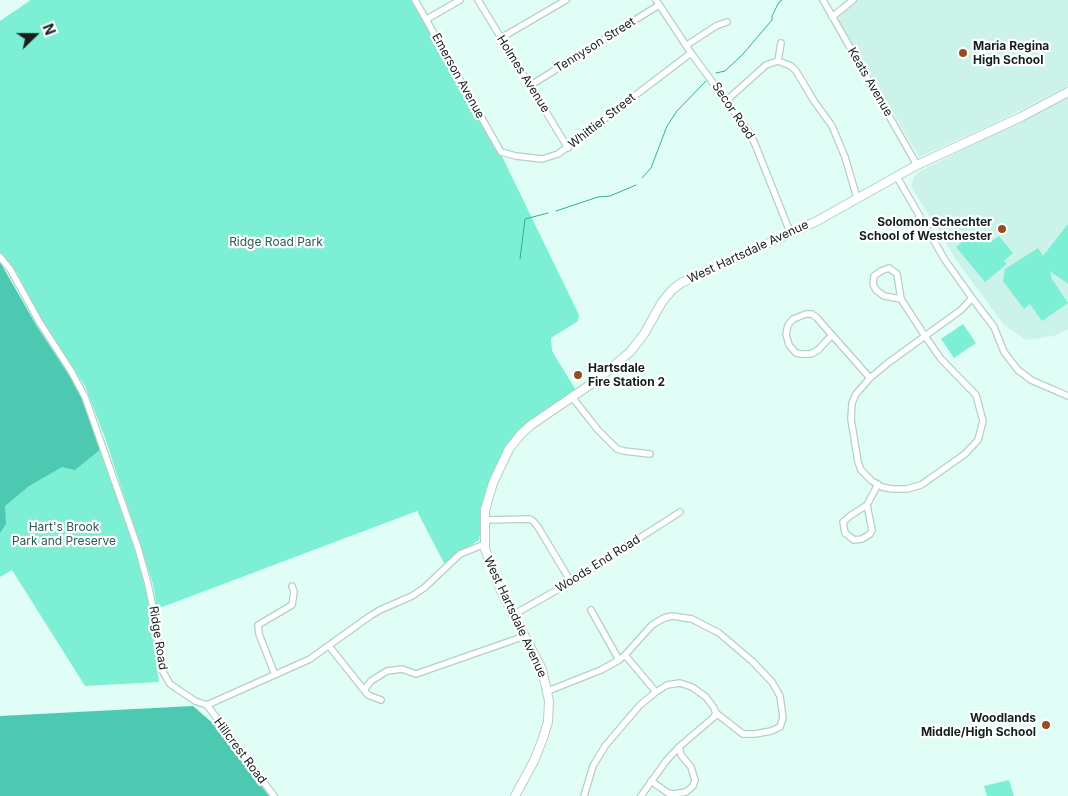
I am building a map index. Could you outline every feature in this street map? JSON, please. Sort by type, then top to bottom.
[{"type":"main road","name":"West Hartsdale Avenue","points":[[515,796],[534,761],[543,738],[548,722],[549,701],[542,669],[492,572],[486,553],[485,510],[493,483],[509,450],[532,425],[616,365],[631,351],[644,334],[662,302],[677,286],[692,277],[818,221],[917,165],[1068,92]]},
{"type":"street","name":"Emerson Avenue","points":[[414,0],[501,152]]},
{"type":"street","points":[[426,19],[460,0]]},
{"type":"street","name":"Holmes Avenue","points":[[478,0],[568,148]]},
{"type":"street","points":[[501,38],[566,0]]},
{"type":"street","name":"Keats Avenue","points":[[823,0],[917,165]]},
{"type":"street","points":[[832,17],[852,0]]},
{"type":"street","name":"Secor Road","points":[[657,2],[747,129],[755,144],[790,232]]},
{"type":"street","name":"Tennyson Street","points":[[531,85],[657,2]]},
{"type":"street","points":[[687,45],[716,26],[727,22]]},
{"type":"street","points":[[778,61],[781,43]]},
{"type":"street","name":"Whittier Street","points":[[501,152],[542,159],[558,154],[691,52]]},
{"type":"street","points":[[727,100],[766,65],[778,61],[791,66],[832,126],[845,157],[857,198]]},
{"type":"street","points":[[896,177],[945,260],[994,327],[1004,352],[1022,374],[1031,380],[1068,396]]},
{"type":"street","name":"Ridge Road","points":[[0,257],[10,269],[40,323],[79,384],[91,411],[138,548],[148,584],[155,618],[160,662],[164,675],[174,688],[207,706]]},
{"type":"street","points":[[901,299],[884,296],[876,290],[873,284],[874,276],[885,269],[893,269],[897,274],[899,296],[901,299],[925,336],[941,359],[976,395],[982,421],[978,440],[965,454],[921,484],[907,489],[892,489],[872,481],[861,470],[851,419],[852,403],[856,394],[870,378],[925,336],[961,310],[972,298]]},
{"type":"street","points":[[832,335],[818,350],[811,354],[802,354],[796,353],[789,345],[786,334],[788,325],[793,319],[806,314],[812,314],[817,318],[870,378]]},
{"type":"street","points":[[572,397],[598,430],[617,449],[624,452],[650,454]]},
{"type":"street","points":[[867,505],[872,530],[870,534],[862,539],[854,540],[845,533],[844,522],[867,505],[878,484]]},
{"type":"street","name":"Woods End Road","points":[[513,615],[571,582],[680,512]]},
{"type":"street","points":[[485,520],[530,519],[533,521],[571,582]]},
{"type":"street","points":[[207,706],[310,659],[375,613],[412,596],[424,588],[460,554],[485,544]]},
{"type":"street","points":[[275,676],[259,634],[258,625],[292,604],[294,592],[292,586]]},
{"type":"street","points":[[591,610],[619,660]]},
{"type":"street","points":[[548,691],[601,670],[619,660],[647,629],[664,618],[680,616],[708,626],[752,661],[772,682],[780,696],[783,718],[781,725],[776,730],[743,734],[716,713],[706,697],[685,684],[674,683],[656,692],[640,705],[605,746],[593,766],[584,796]]},
{"type":"street","points":[[364,690],[371,681],[387,671],[402,668],[416,674],[525,636]]},
{"type":"street","points":[[329,646],[368,695],[381,700]]},
{"type":"street","points":[[625,655],[656,692]]},
{"type":"street","name":"Hillcrest Road","points":[[207,706],[274,796]]},
{"type":"street","points":[[642,796],[651,781],[679,747],[716,713]]},
{"type":"street","points":[[651,781],[674,794],[686,792],[693,786],[695,780],[691,767],[682,755],[679,747]]},
{"type":"shaded area","name":"Maria Regina High School","points":[[856,0],[1068,0],[1068,86],[997,122],[919,157],[839,21],[839,14]]},
{"type":"shaded area","name":"Solomon Schechter School of Westchester","points":[[1068,97],[1068,329],[1054,336],[1026,340],[1004,325],[956,260],[911,186],[914,177],[920,171]]},
{"type":"green space","name":"Ridge Road Park","points":[[31,0],[411,0],[426,22],[496,144],[579,315],[578,321],[551,338],[552,351],[577,392],[540,416],[507,450],[492,475],[479,540],[445,565],[417,511],[157,609],[153,584],[104,435],[85,386],[40,317],[17,273],[0,254],[0,21]]},
{"type":"green space","points":[[1068,224],[1068,284],[1050,271],[1052,279],[1068,303],[1042,321],[1030,304],[1024,309],[1003,281],[1005,269],[1038,248],[1043,256]]},
{"type":"green space","points":[[978,229],[989,243],[999,236],[1013,253],[1004,261],[1007,264],[985,282],[956,247]]},
{"type":"green space","name":"Hart's Brook Park and Preserve","points":[[0,262],[36,325],[78,389],[108,464],[140,568],[149,605],[159,682],[85,686],[12,570],[0,577]]},
{"type":"green space","points":[[0,262],[36,325],[78,389],[102,448],[75,470],[62,467],[29,486],[5,506],[6,524],[0,533]]},
{"type":"green space","points":[[963,324],[976,343],[954,358],[941,339]]},
{"type":"green space","points":[[193,706],[216,726],[269,796],[0,796],[0,716]]},
{"type":"green space","points":[[1009,780],[1014,796],[987,796],[984,786]]},
{"type":"waterway","points":[[716,73],[725,71],[743,54],[772,20],[772,16],[782,0]]},
{"type":"waterway","points":[[642,178],[651,168],[667,126],[677,111],[706,81]]},
{"type":"waterway","points":[[556,211],[598,197],[610,196],[636,185]]},
{"type":"waterway","points":[[520,259],[525,219],[548,213]]},
{"type":"place","name":"Maria Regina High School","points":[[963,53]]},
{"type":"place","name":"Solomon Schechter School of Westchester","points":[[1002,229]]},
{"type":"place","name":"Hartsdale Fire Station 2","points":[[578,375]]},
{"type":"place","name":"Woodlands Middle/High School","points":[[1046,725]]}]
